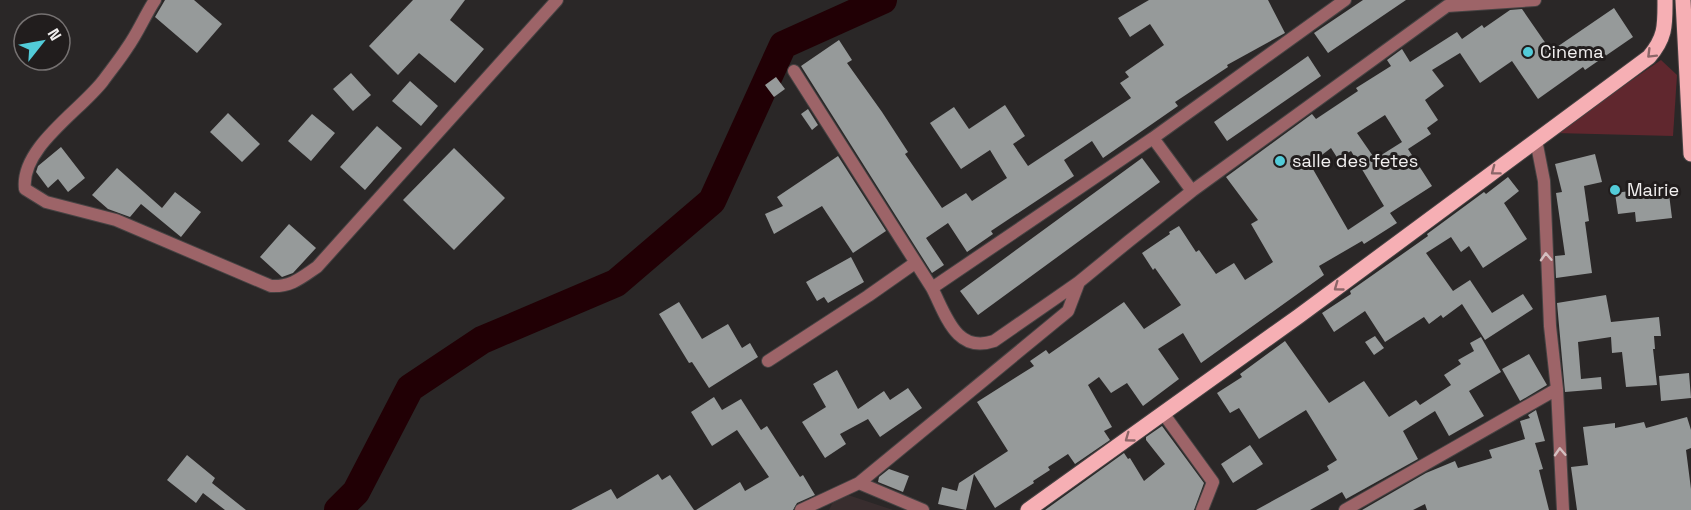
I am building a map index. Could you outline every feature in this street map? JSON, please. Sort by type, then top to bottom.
[{"type":"main road","points":[[1028,510],[1299,316],[1649,57],[1665,33],[1665,0]]},
{"type":"main road","points":[[1683,0],[1691,154]]},
{"type":"street","points":[[155,0],[128,47],[101,84],[53,131],[34,156],[24,177],[25,189],[46,202],[116,220],[271,286],[285,286],[299,280],[317,267],[558,0]]},
{"type":"street","points":[[932,288],[1153,138],[1345,0]]},
{"type":"street","points":[[794,71],[932,288],[956,333],[965,341],[986,344],[994,341],[1079,282],[1192,191],[1445,3],[1536,0]]},
{"type":"street","points":[[1153,138],[1192,191]]},
{"type":"street","points":[[1536,140],[1544,181],[1549,314],[1557,389],[1563,510]]},
{"type":"street","points":[[768,361],[915,263]]},
{"type":"street","points":[[801,510],[859,483],[1068,311],[1079,282]]},
{"type":"street","points":[[1345,510],[1557,389]]},
{"type":"street","points":[[1163,413],[1213,482],[1202,510]]},
{"type":"street","points":[[859,483],[922,510]]},
{"type":"shaded area","points":[[1661,60],[1677,75],[1673,136],[1555,133]]},
{"type":"shaded area","points":[[848,495],[893,510],[829,510],[835,498]]},
{"type":"building","points":[[165,0],[194,0],[222,24],[197,53],[155,17]]},
{"type":"building","points":[[413,0],[465,0],[450,20],[484,49],[455,83],[419,53],[398,75],[369,46]]},
{"type":"building","points":[[1149,0],[1268,0],[1285,33],[1227,65],[1228,67],[1175,102],[1178,106],[1103,158],[1092,141],[1064,160],[1074,176],[991,231],[993,234],[967,252],[948,223],[926,238],[944,265],[932,273],[801,66],[839,40],[852,60],[847,63],[882,112],[908,152],[905,154],[942,208],[966,193],[972,201],[1007,178],[990,150],[961,169],[930,123],[954,107],[969,129],[1005,105],[1025,136],[1013,144],[1028,166],[1131,98],[1120,83],[1129,77],[1125,72],[1164,45],[1150,24],[1130,37],[1118,18]]},
{"type":"building","points":[[1363,0],[1406,0],[1328,53],[1314,33]]},
{"type":"building","points":[[1614,8],[1633,37],[1585,70],[1583,67],[1538,99],[1512,61],[1480,83],[1460,53],[1432,70],[1444,86],[1425,100],[1438,120],[1427,128],[1431,134],[1408,149],[1432,186],[1390,213],[1397,223],[1364,244],[1362,241],[1319,266],[1324,275],[1201,363],[1183,333],[1158,349],[1179,379],[1143,406],[1127,383],[1111,393],[1099,377],[1088,385],[1112,427],[1104,431],[1110,440],[1075,464],[1068,454],[1048,467],[1050,470],[1033,481],[1034,483],[995,508],[974,474],[966,510],[938,504],[942,487],[957,491],[959,483],[1008,451],[977,402],[1034,366],[1030,361],[1046,350],[1049,354],[1124,302],[1144,329],[1181,305],[1142,253],[1170,234],[1169,232],[1179,226],[1196,252],[1199,250],[1216,274],[1234,263],[1245,280],[1273,262],[1251,224],[1258,220],[1226,177],[1312,114],[1316,119],[1358,91],[1356,88],[1391,66],[1387,60],[1402,49],[1410,62],[1457,32],[1462,39],[1482,25],[1484,28],[1510,10],[1522,9],[1551,51]],"holes":[[[1385,115],[1402,142],[1375,159],[1357,133]],[[1331,148],[1338,159],[1351,151],[1384,206],[1348,230],[1310,164]]]},
{"type":"building","points":[[1308,56],[1321,76],[1227,141],[1214,122]]},
{"type":"building","points":[[351,73],[371,95],[353,111],[333,89]]},
{"type":"building","points":[[776,77],[785,89],[774,97],[765,85]]},
{"type":"building","points":[[410,81],[438,106],[421,126],[392,101]]},
{"type":"building","points":[[808,109],[818,125],[812,130],[801,114]]},
{"type":"building","points":[[228,113],[260,144],[242,162],[210,132]]},
{"type":"building","points":[[312,114],[335,133],[311,161],[288,141]]},
{"type":"building","points":[[377,126],[402,148],[365,190],[340,167]]},
{"type":"building","points":[[61,147],[85,178],[68,192],[58,179],[48,188],[36,172],[38,166]]},
{"type":"building","points":[[454,148],[505,198],[454,250],[403,200]]},
{"type":"building","points":[[1595,154],[1602,182],[1584,186],[1589,221],[1585,222],[1592,273],[1556,278],[1555,256],[1565,255],[1556,193],[1562,192],[1555,164]]},
{"type":"building","points":[[838,156],[886,231],[853,253],[822,206],[774,234],[765,214],[783,206],[777,197]]},
{"type":"building","points":[[1142,158],[1160,182],[978,315],[960,291]]},
{"type":"building","points":[[117,168],[162,208],[175,192],[201,212],[181,237],[141,204],[130,217],[108,209],[92,195]]},
{"type":"building","points":[[1508,177],[1519,191],[1504,203],[1527,239],[1483,268],[1469,246],[1461,252],[1451,237],[1426,253],[1453,291],[1470,280],[1492,313],[1523,294],[1533,309],[1485,340],[1462,304],[1443,318],[1441,315],[1429,324],[1424,317],[1385,342],[1365,311],[1334,332],[1322,313],[1351,294],[1350,291],[1428,236],[1427,234],[1484,192],[1486,194]]},
{"type":"building","points":[[1668,186],[1672,218],[1636,222],[1635,212],[1618,214],[1615,193]]},
{"type":"building","points":[[289,224],[316,248],[293,273],[282,277],[260,257]]},
{"type":"building","points":[[851,257],[864,282],[828,303],[824,297],[817,301],[806,282]]},
{"type":"building","points":[[1606,295],[1611,322],[1659,317],[1661,336],[1654,336],[1655,349],[1653,349],[1657,385],[1626,387],[1622,352],[1612,353],[1611,337],[1578,342],[1581,379],[1601,377],[1602,389],[1565,392],[1557,303]]},
{"type":"building","points":[[679,302],[702,339],[728,324],[742,348],[750,343],[758,357],[709,388],[692,362],[689,363],[659,314]]},
{"type":"building","points":[[1375,336],[1384,348],[1374,355],[1365,342]]},
{"type":"building","points":[[1481,337],[1501,372],[1469,391],[1484,416],[1449,436],[1435,411],[1403,431],[1418,459],[1346,499],[1342,492],[1310,510],[1256,510],[1329,470],[1327,466],[1337,460],[1306,410],[1259,439],[1239,408],[1230,413],[1217,393],[1242,377],[1240,374],[1285,341],[1329,403],[1364,381],[1389,417],[1416,400],[1420,405],[1451,385],[1444,375],[1461,364],[1458,360],[1474,351],[1470,343]]},
{"type":"building","points":[[1529,354],[1547,385],[1520,401],[1502,369]]},
{"type":"building","points":[[837,370],[858,409],[884,391],[890,400],[908,388],[922,408],[880,437],[868,419],[840,434],[846,444],[825,458],[802,422],[826,407],[813,384]]},
{"type":"building","points":[[1689,373],[1691,398],[1661,401],[1659,376]]},
{"type":"building","points":[[714,397],[722,410],[741,399],[761,430],[767,426],[800,477],[803,475],[815,495],[797,503],[793,510],[696,510],[740,482],[745,491],[769,477],[737,430],[712,446],[691,412]]},
{"type":"building","points":[[1536,410],[1545,441],[1535,443],[1543,469],[1539,470],[1549,510],[1427,510],[1425,504],[1413,510],[1362,510],[1426,473],[1455,461],[1458,468],[1492,458],[1489,450],[1525,439],[1520,421],[1530,418],[1528,415]]},
{"type":"building","points":[[1687,417],[1691,430],[1691,448],[1686,450],[1691,510],[1577,510],[1571,467],[1588,465],[1583,427],[1615,423],[1615,428],[1644,422],[1646,428]]},
{"type":"building","points":[[1162,426],[1204,483],[1194,510],[1045,510],[1124,453],[1128,459],[1130,458],[1144,481],[1165,464],[1146,440],[1146,437]]},
{"type":"building","points":[[1250,445],[1263,464],[1233,483],[1221,464]]},
{"type":"building","points":[[187,455],[215,478],[212,483],[246,510],[225,510],[203,493],[196,503],[167,480]]},
{"type":"building","points":[[889,469],[909,476],[903,492],[878,482],[879,477]]},
{"type":"building","points":[[658,474],[662,480],[670,475],[694,510],[571,510],[611,489],[617,499]]},
{"type":"waterway","points":[[338,510],[356,492],[410,388],[482,340],[616,283],[712,201],[783,45],[883,0]]},
{"type":"place","name":"Cinema","points":[[1528,52]]},
{"type":"place","name":"salle des fetes","points":[[1280,161]]},
{"type":"place","name":"Mairie","points":[[1615,190]]}]
